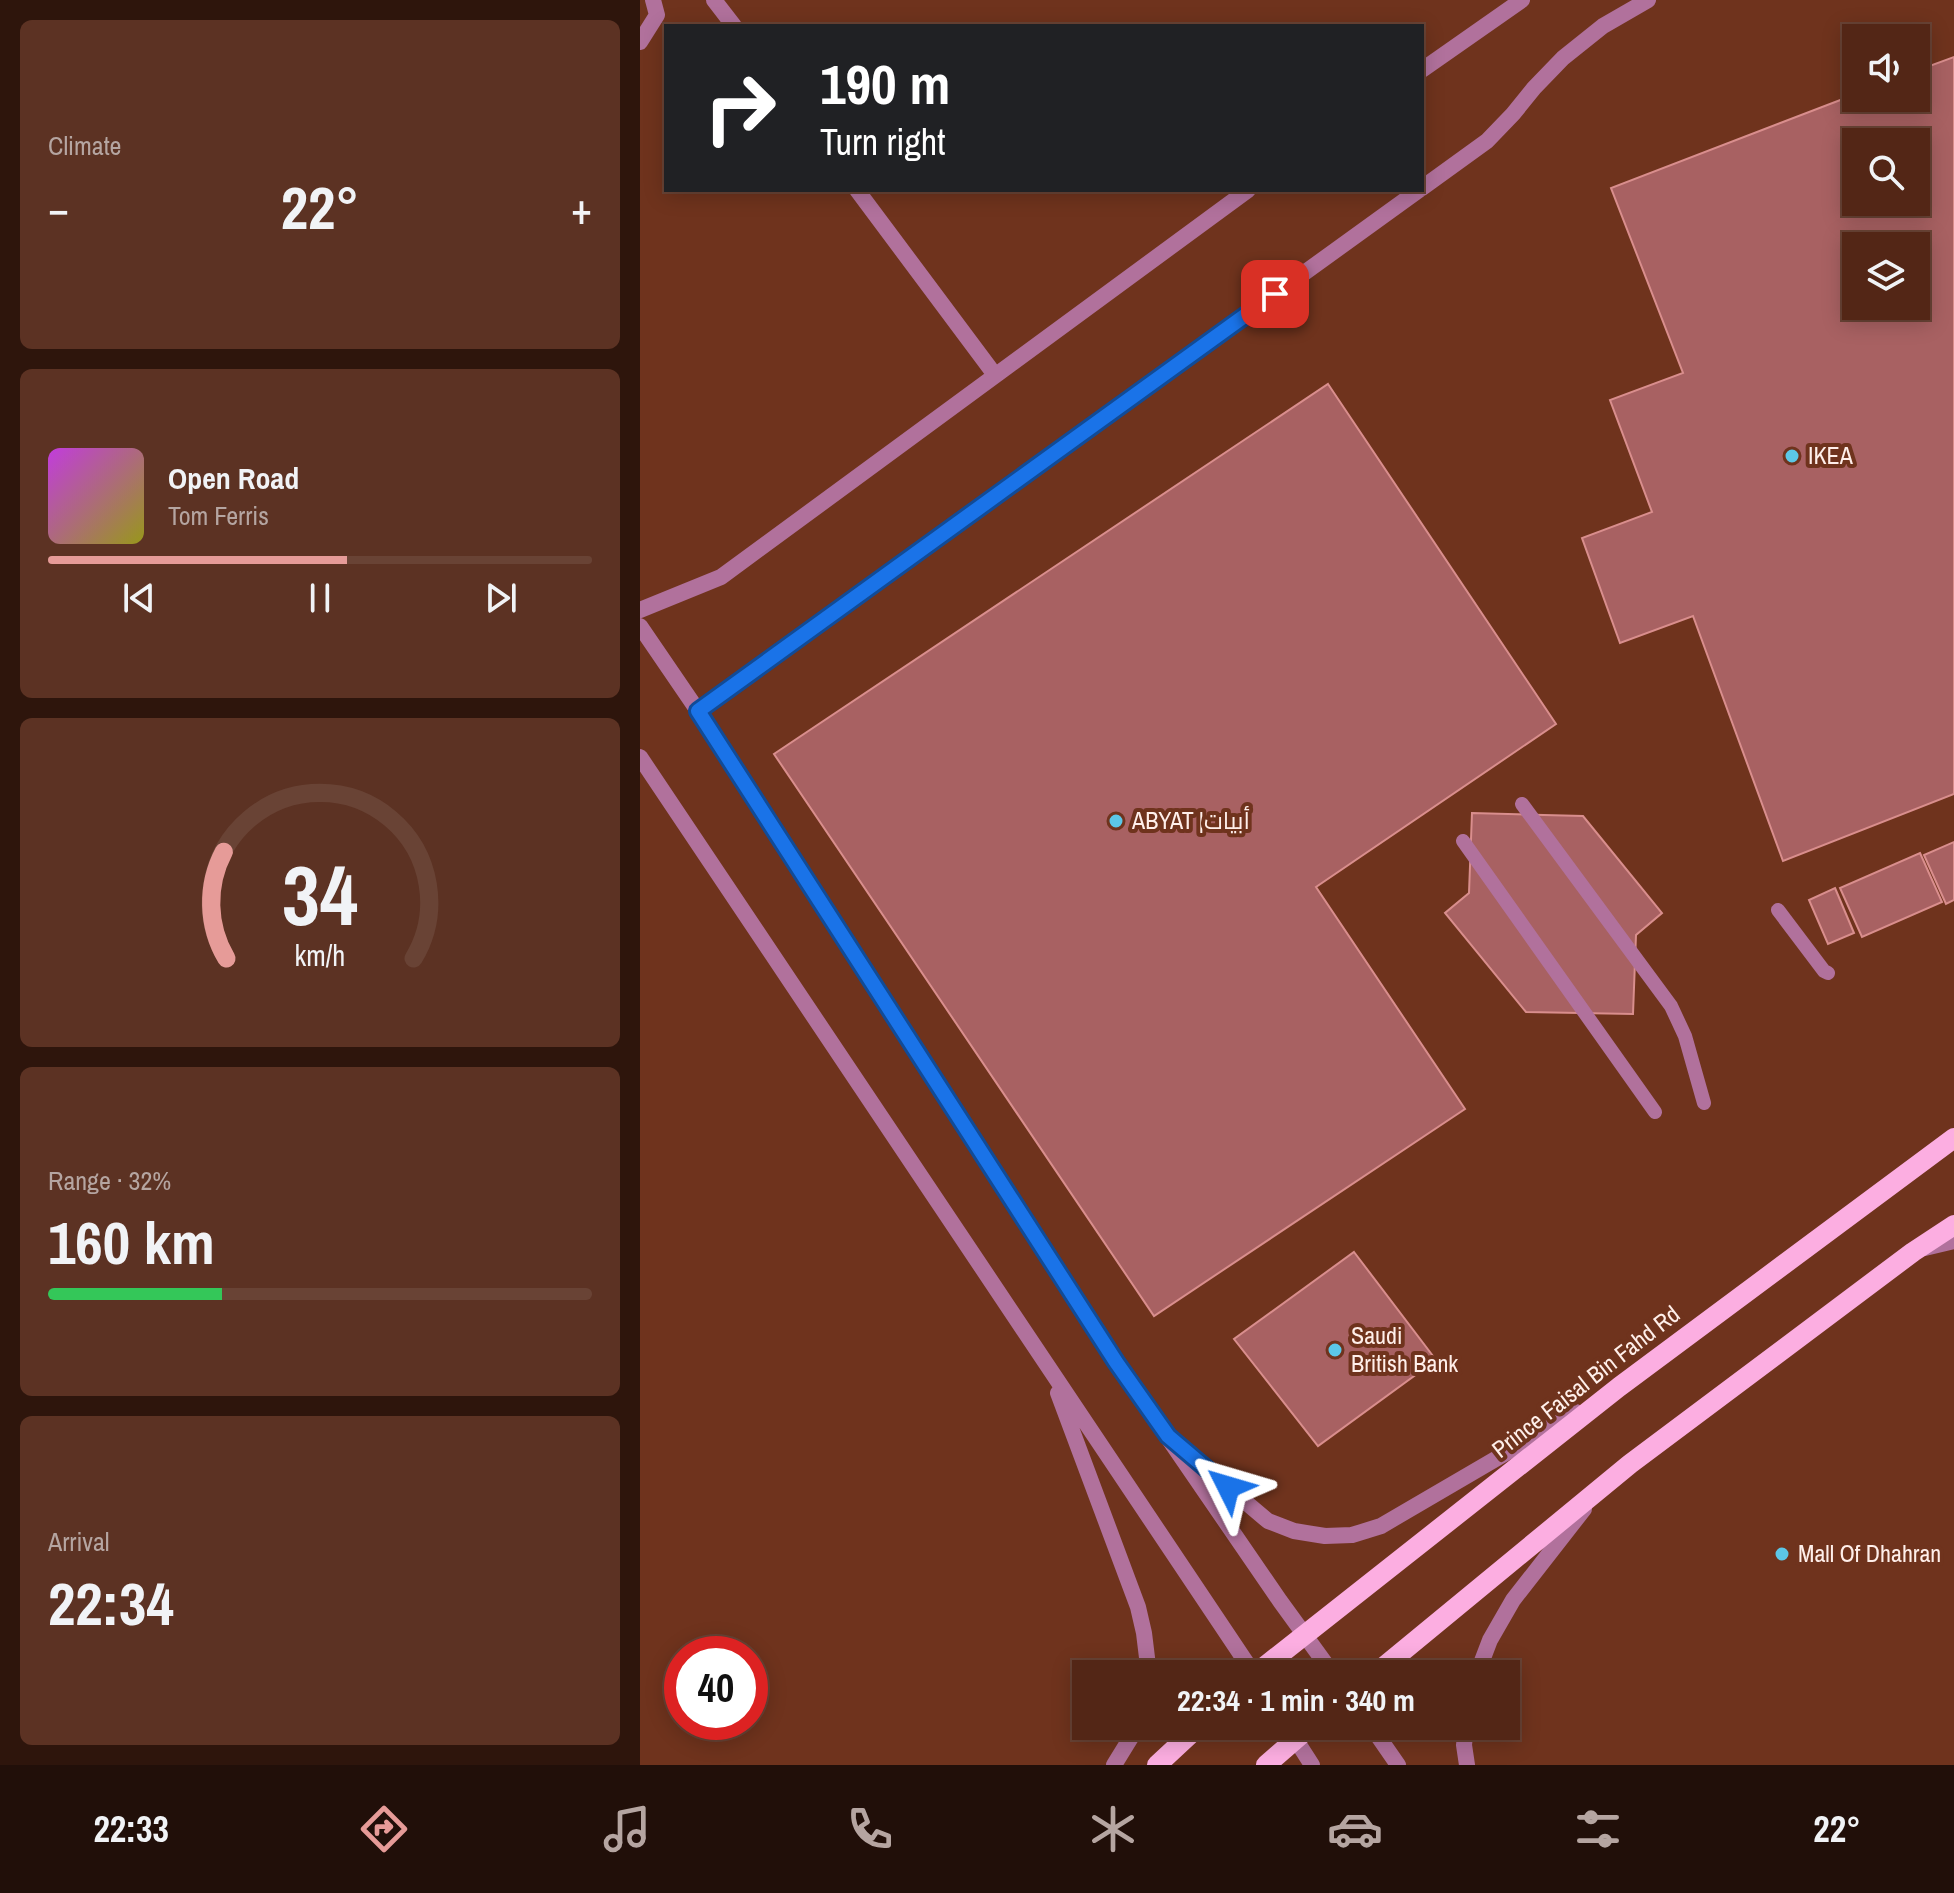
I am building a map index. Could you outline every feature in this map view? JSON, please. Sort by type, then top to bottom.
[{"type":"main road","name":"Prince Faisal Bin Fahd Rd","points":[[1272,1660],[1619,1387],[1954,1138]]},
{"type":"main road","points":[[1392,1660],[1630,1464],[1757,1367],[1954,1225]]},
{"type":"main road","points":[[1157,1765],[1184,1740]]},
{"type":"main road","points":[[1266,1765],[1289,1740]]},
{"type":"street","points":[[640,42],[657,15],[653,0]]},
{"type":"street","points":[[714,0],[732,24]]},
{"type":"street","points":[[1424,69],[1522,0]]},
{"type":"street","points":[[1424,187],[1487,141],[1563,58],[1603,26],[1648,0]]},
{"type":"street","points":[[858,192],[995,375]]},
{"type":"street","points":[[640,610],[721,577],[1245,192]]},
{"type":"street","points":[[698,711],[1417,192]]},
{"type":"street","points":[[640,626],[698,711],[1116,1362],[1323,1660]]},
{"type":"street","points":[[640,757],[1245,1660]]},
{"type":"street","points":[[1048,1365],[1138,1607],[1147,1660]]},
{"type":"street","points":[[1168,1436],[1268,1521],[1294,1531],[1325,1536],[1352,1535],[1381,1526],[1619,1387]]},
{"type":"street","points":[[1482,1660],[1513,1600],[1598,1491]]},
{"type":"street","points":[[1114,1765],[1129,1740]]},
{"type":"street","points":[[1302,1740],[1312,1765]]},
{"type":"street","points":[[1381,1740],[1398,1765]]},
{"type":"street","points":[[1465,1740],[1467,1765]]},
{"type":"lane","points":[[1522,804],[1671,1006],[1685,1036],[1704,1103]]},
{"type":"lane","points":[[1463,841],[1655,1112]]},
{"type":"lane","points":[[1778,910],[1828,973]]},
{"type":"lane","points":[[1913,1252],[1954,1242]]},
{"type":"building","name":"IKEA","points":[[1954,57],[1954,794],[1783,861],[1693,616],[1620,643],[1582,538],[1652,512],[1610,400],[1683,373],[1611,188],[1842,99],[1842,112],[1930,112],[1930,66]]},
{"type":"building","name":"ABYAT |أبيات","points":[[1328,384],[1556,724],[1316,887],[1465,1109],[1154,1316],[774,754]]},
{"type":"building","points":[[1472,813],[1583,816],[1662,913],[1636,935],[1633,1014],[1526,1012],[1445,913],[1469,893]]},
{"type":"building","points":[[1954,842],[1954,900],[1946,904],[1924,855]]},
{"type":"building","points":[[1920,853],[1942,902],[1862,937],[1840,888]]},
{"type":"building","points":[[1835,888],[1854,933],[1828,944],[1809,900]]},
{"type":"building","name":"Saudi British Bank","points":[[1354,1252],[1436,1360],[1318,1446],[1234,1339]]},
{"type":"place","name":"IKEA","points":[[1792,456]]},
{"type":"place","name":"ABYAT |أبيات","points":[[1116,821]]},
{"type":"place","name":"Saudi British Bank","points":[[1335,1350]]},
{"type":"place","name":"Mall Of Dhahran","points":[[1782,1554]]},
{"type":"route","points":[[1228,1487],[1168,1436],[1116,1362],[698,711],[1275,294]]}]
